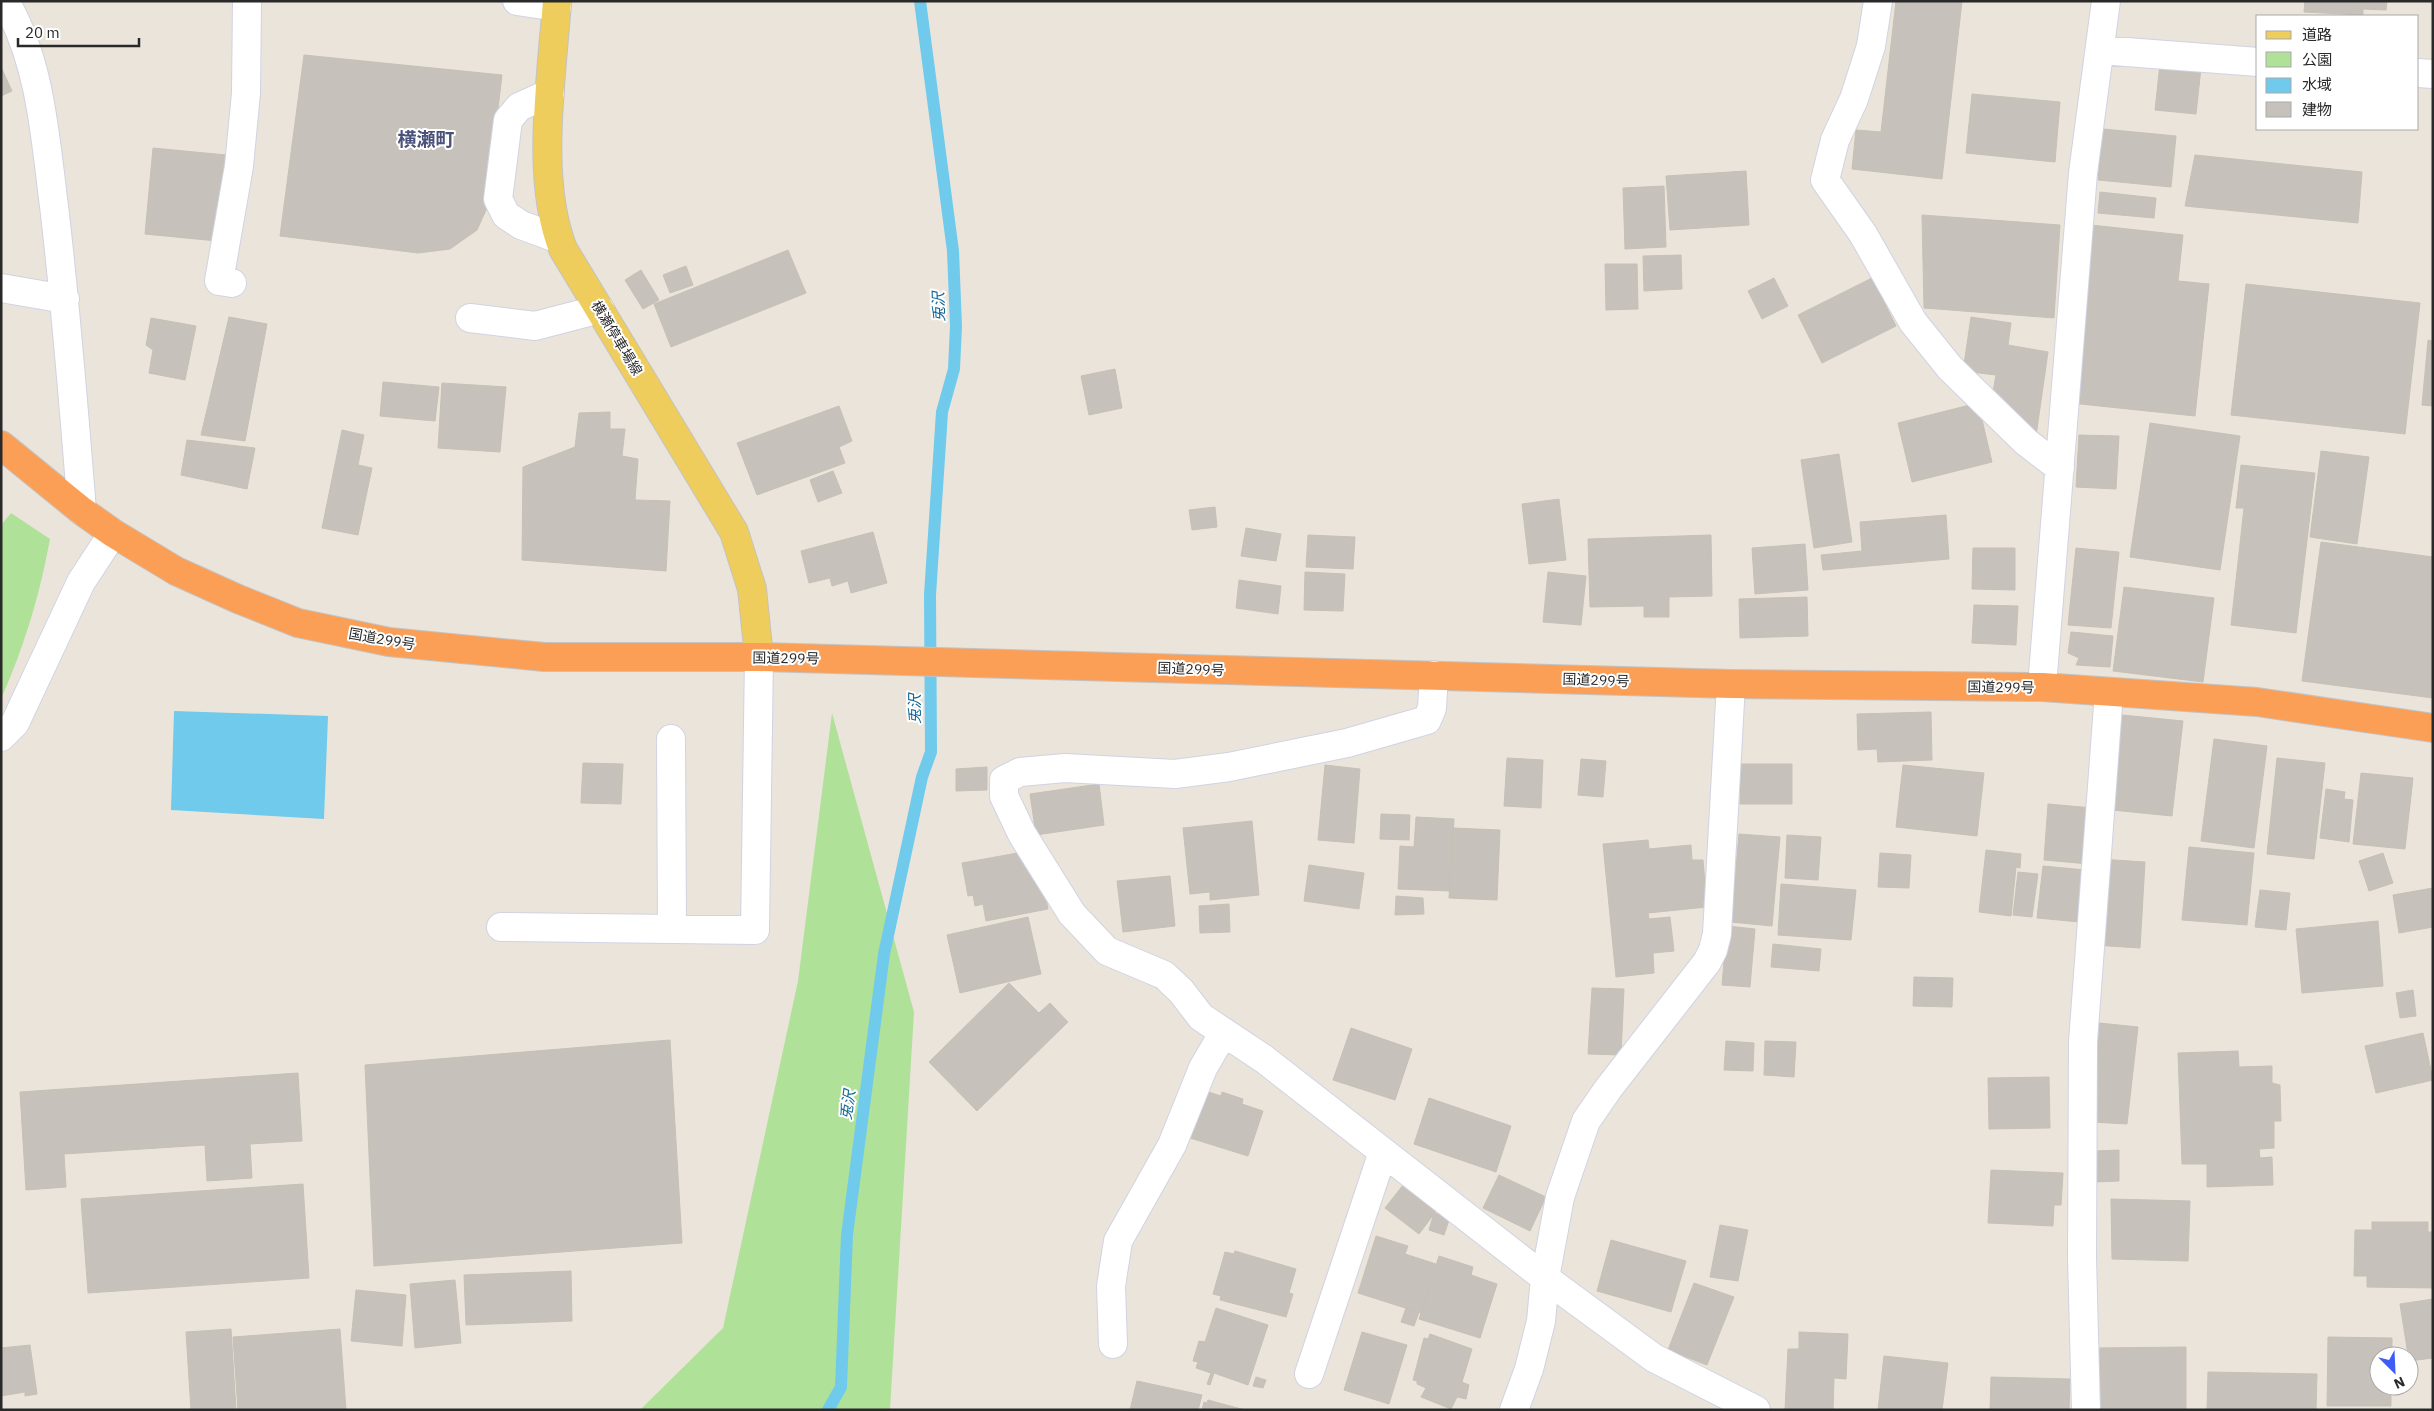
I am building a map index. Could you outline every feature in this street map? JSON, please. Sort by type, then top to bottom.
[{"type":"highway","name":"国道299号","points":[[1,444],[82,511],[113,533],[176,572],[298,623],[389,642],[544,657],[759,657],[1731,684],[2042,687],[2257,702],[2433,728]]},
{"type":"main road","name":"横瀬停車場線","points":[[557,4],[550,93],[549,194],[558,239],[734,532],[752,589],[759,657]]},
{"type":"street","points":[[517,1],[557,4]]},
{"type":"street","points":[[1878,1],[1871,46],[1854,99],[1834,140],[1825,180],[1862,234],[1913,322],[1950,368],[2026,442],[2060,468]]},
{"type":"street","points":[[2042,687],[2083,173],[2106,1]]},
{"type":"street","points":[[232,283],[219,281],[239,166],[246,93],[237,2]]},
{"type":"street","points":[[6,11],[25,44],[41,100],[65,299],[82,511]]},
{"type":"street","points":[[2100,50],[2256,62]]},
{"type":"street","points":[[2419,73],[2433,74]]},
{"type":"street","points":[[550,93],[519,108],[508,120],[498,199],[506,215],[521,225],[558,239]]},
{"type":"street","points":[[1,288],[65,299]]},
{"type":"street","points":[[470,318],[535,326],[600,309]]},
{"type":"street","points":[[1,737],[15,723],[81,582],[113,533]]},
{"type":"street","points":[[501,927],[755,930],[759,657]]},
{"type":"street","points":[[1434,675],[1432,708],[1426,720],[1347,743],[1229,767],[1176,774],[1116,769],[1065,768],[1020,772],[1004,780],[1004,796],[1022,834],[1072,914],[1107,951],[1164,975],[1181,991],[1201,1017],[1264,1059],[1545,1278],[1654,1358],[1756,1410]]},
{"type":"street","points":[[1514,1410],[1529,1369],[1542,1321],[1545,1278],[1560,1197],[1586,1120],[1707,962],[1713,950],[1717,934],[1731,684]]},
{"type":"street","points":[[2086,1410],[2082,1257],[2084,1042],[2109,692]]},
{"type":"street","points":[[671,739],[672,928]]},
{"type":"street","points":[[1113,1344],[1111,1286],[1118,1241],[1172,1145],[1204,1068],[1224,1032]]},
{"type":"street","points":[[1309,1374],[1383,1152]]},
{"type":"green space","points":[[11,513],[50,539],[30,620],[17,660],[1,699],[1,525]]},
{"type":"green space","points":[[832,713],[914,1012],[890,1410],[640,1410],[723,1328],[798,981]]},
{"type":"water","points":[[174,711],[328,716],[324,819],[171,810]]},
{"type":"building","points":[[1896,1],[1962,1],[1942,179],[1852,169],[1856,130],[1881,132]]},
{"type":"building","points":[[2305,1],[2387,1],[2386,10],[2363,9],[2363,15],[2304,12]]},
{"type":"building","points":[[304,55],[502,75],[486,210],[477,230],[450,249],[418,253],[280,236]]},
{"type":"building","points":[[2160,64],[2201,68],[2196,114],[2155,110]]},
{"type":"building","points":[[1,67],[12,91],[1,96]]},
{"type":"building","points":[[1972,94],[2060,102],[2055,162],[1966,153]]},
{"type":"building","points":[[2103,129],[2176,136],[2171,187],[2098,180]]},
{"type":"building","points":[[153,148],[226,155],[217,241],[145,234]]},
{"type":"building","points":[[2195,155],[2362,172],[2358,223],[2185,206]]},
{"type":"building","points":[[1746,171],[1749,225],[1670,230],[1666,176]]},
{"type":"building","points":[[1664,186],[1666,247],[1625,249],[1623,188]]},
{"type":"building","points":[[2100,192],[2156,198],[2154,218],[2098,213]]},
{"type":"building","points":[[1922,215],[2060,225],[2054,318],[1924,308]]},
{"type":"building","points":[[2091,225],[2183,235],[2178,281],[2209,284],[2195,416],[2071,403]]},
{"type":"building","points":[[788,250],[806,293],[671,347],[654,304]]},
{"type":"building","points":[[1681,255],[1682,289],[1644,291],[1643,256]]},
{"type":"building","points":[[1605,264],[1637,264],[1638,309],[1606,310]]},
{"type":"building","points":[[686,266],[693,285],[670,293],[663,275]]},
{"type":"building","points":[[641,270],[659,300],[643,309],[625,280]]},
{"type":"building","points":[[1774,278],[1788,306],[1762,319],[1748,291]]},
{"type":"building","points":[[1872,278],[1896,326],[1822,363],[1798,315]]},
{"type":"building","points":[[2246,284],[2420,303],[2405,434],[2231,415]]},
{"type":"building","points":[[229,317],[267,324],[245,441],[201,435]]},
{"type":"building","points":[[1971,317],[2011,323],[2008,345],[2048,352],[2035,443],[1993,392],[1996,375],[1963,371]]},
{"type":"building","points":[[151,318],[196,326],[185,380],[149,373],[153,350],[146,345]]},
{"type":"building","points":[[2428,340],[2433,341],[2433,406],[2422,405]]},
{"type":"building","points":[[1115,369],[1122,408],[1089,415],[1081,376]]},
{"type":"building","points":[[383,382],[439,387],[435,421],[380,416]]},
{"type":"building","points":[[442,383],[506,387],[500,452],[438,448]]},
{"type":"building","points":[[1978,403],[1992,462],[1912,482],[1898,423]]},
{"type":"building","points":[[839,406],[852,441],[839,447],[845,463],[757,495],[737,443]]},
{"type":"building","points":[[610,412],[610,429],[625,429],[622,456],[638,459],[635,500],[670,501],[666,571],[522,560],[523,467],[575,447],[579,413]]},
{"type":"building","points":[[2150,423],[2240,436],[2220,570],[2130,557]]},
{"type":"building","points":[[342,430],[364,435],[358,465],[372,468],[358,535],[322,528]]},
{"type":"building","points":[[2079,435],[2119,436],[2116,489],[2076,487]]},
{"type":"building","points":[[187,440],[255,448],[247,489],[181,475]]},
{"type":"building","points":[[2321,451],[2369,457],[2357,544],[2310,537]]},
{"type":"building","points":[[1839,454],[1852,542],[1814,548],[1801,460]]},
{"type":"building","points":[[2241,465],[2315,473],[2296,633],[2231,625],[2244,508],[2236,508]]},
{"type":"building","points":[[833,471],[842,493],[818,502],[810,480]]},
{"type":"building","points":[[1559,499],[1566,560],[1529,564],[1522,504]]},
{"type":"building","points":[[1215,507],[1217,527],[1192,530],[1189,510]]},
{"type":"building","points":[[1946,515],[1949,559],[1823,570],[1821,555],[1862,551],[1860,522]]},
{"type":"building","points":[[1246,528],[1281,534],[1276,561],[1241,556]]},
{"type":"building","points":[[873,532],[887,583],[851,593],[848,581],[832,586],[830,578],[809,583],[801,551]]},
{"type":"building","points":[[1308,535],[1355,537],[1353,569],[1306,567]]},
{"type":"building","points":[[1711,535],[1712,596],[1669,597],[1669,617],[1644,617],[1644,606],[1590,607],[1588,539]]},
{"type":"building","points":[[2321,542],[2433,557],[2433,698],[2302,681]]},
{"type":"building","points":[[1805,544],[1808,590],[1755,594],[1752,548]]},
{"type":"building","points":[[1973,548],[2015,548],[2015,590],[1972,589]]},
{"type":"building","points":[[2076,548],[2119,552],[2111,628],[2068,625]]},
{"type":"building","points":[[1305,572],[1345,574],[1343,611],[1304,610]]},
{"type":"building","points":[[1548,572],[1586,576],[1581,625],[1543,622]]},
{"type":"building","points":[[1239,580],[1281,586],[1278,614],[1236,608]]},
{"type":"building","points":[[2124,587],[2214,598],[2203,682],[2113,671]]},
{"type":"building","points":[[1807,597],[1808,636],[1740,638],[1739,599]]},
{"type":"building","points":[[1974,605],[2018,606],[2016,645],[1972,643]]},
{"type":"building","points":[[2071,632],[2113,636],[2110,667],[2076,665],[2079,658],[2068,653]]},
{"type":"building","points":[[1931,712],[1932,760],[1878,762],[1877,749],[1858,750],[1857,714]]},
{"type":"building","points":[[2122,715],[2183,721],[2172,816],[2112,810]]},
{"type":"building","points":[[2214,739],[2267,746],[2254,848],[2201,841]]},
{"type":"building","points":[[1507,758],[1543,760],[1541,808],[1504,806]]},
{"type":"building","points":[[2277,758],[2325,763],[2314,859],[2267,854]]},
{"type":"building","points":[[1581,759],[1606,761],[1603,797],[1578,795]]},
{"type":"building","points":[[583,763],[623,764],[621,804],[581,803]]},
{"type":"building","points":[[1741,764],[1792,764],[1792,804],[1740,804]]},
{"type":"building","points":[[1325,765],[1360,769],[1354,843],[1318,840]]},
{"type":"building","points":[[1903,765],[1984,773],[1977,836],[1896,827]]},
{"type":"building","points":[[987,767],[987,790],[956,791],[956,769]]},
{"type":"building","points":[[2361,773],[2413,778],[2405,849],[2353,844]]},
{"type":"building","points":[[1099,784],[1104,825],[1036,835],[1030,794]]},
{"type":"building","points":[[2326,789],[2345,792],[2344,799],[2353,800],[2349,842],[2320,838]]},
{"type":"building","points":[[2048,804],[2093,808],[2089,864],[2044,860]]},
{"type":"building","points":[[1381,814],[1410,815],[1409,840],[1380,839]]},
{"type":"building","points":[[1416,817],[1454,819],[1450,891],[1398,889],[1400,846],[1414,847]]},
{"type":"building","points":[[1252,821],[1259,895],[1210,900],[1210,892],[1190,894],[1183,828]]},
{"type":"building","points":[[1453,828],[1500,830],[1497,900],[1449,898]]},
{"type":"building","points":[[1739,834],[1780,837],[1772,926],[1731,922]]},
{"type":"building","points":[[1787,835],[1821,837],[1818,880],[1785,878]]},
{"type":"building","points":[[1648,840],[1649,849],[1691,845],[1692,860],[1703,860],[1707,907],[1648,913],[1649,919],[1670,917],[1674,951],[1653,953],[1654,973],[1616,977],[1603,844]]},
{"type":"building","points":[[2189,847],[2254,853],[2247,925],[2182,920]]},
{"type":"building","points":[[1986,850],[2021,854],[2020,868],[2016,867],[2011,916],[1979,912]]},
{"type":"building","points":[[1023,852],[1040,869],[1048,909],[986,921],[983,904],[975,906],[973,895],[968,896],[962,863]]},
{"type":"building","points":[[1880,853],[1911,855],[1909,888],[1878,887]]},
{"type":"building","points":[[2383,853],[2393,883],[2369,891],[2359,861]]},
{"type":"building","points":[[2099,859],[2145,862],[2140,948],[2093,945]]},
{"type":"building","points":[[1309,865],[1364,873],[1359,909],[1304,901]]},
{"type":"building","points":[[2043,866],[2085,870],[2080,922],[2037,918]]},
{"type":"building","points":[[2018,872],[2038,874],[2032,917],[2013,915]]},
{"type":"building","points":[[1170,876],[1175,926],[1123,932],[1117,881]]},
{"type":"building","points":[[1781,884],[1856,890],[1851,940],[1778,935]]},
{"type":"building","points":[[2433,888],[2433,927],[2399,933],[2393,895]]},
{"type":"building","points":[[2260,890],[2290,893],[2286,930],[2255,927]]},
{"type":"building","points":[[1396,896],[1423,898],[1424,914],[1395,915]]},
{"type":"building","points":[[1229,904],[1230,932],[1200,933],[1199,906]]},
{"type":"building","points":[[1028,917],[1041,974],[960,993],[947,935]]},
{"type":"building","points":[[2378,921],[2383,986],[2302,993],[2296,929]]},
{"type":"building","points":[[1727,926],[1755,929],[1750,987],[1722,985]]},
{"type":"building","points":[[1773,944],[1821,949],[1819,971],[1771,967]]},
{"type":"building","points":[[1914,977],[1953,978],[1952,1007],[1913,1006]]},
{"type":"building","points":[[1009,983],[1039,1013],[1050,1003],[1068,1022],[977,1111],[929,1062]]},
{"type":"building","points":[[1592,988],[1624,989],[1621,1055],[1588,1054]]},
{"type":"building","points":[[2413,990],[2416,1016],[2400,1018],[2396,993]]},
{"type":"building","points":[[2099,1023],[2138,1027],[2127,1124],[2092,1122]]},
{"type":"building","points":[[1351,1028],[1412,1049],[1395,1100],[1333,1080]]},
{"type":"building","points":[[2423,1033],[2433,1080],[2376,1093],[2365,1046]]},
{"type":"building","points":[[670,1040],[682,1243],[374,1266],[365,1065]]},
{"type":"building","points":[[1726,1041],[1754,1043],[1753,1071],[1724,1070]]},
{"type":"building","points":[[1765,1041],[1796,1042],[1794,1077],[1764,1075]]},
{"type":"building","points":[[2238,1051],[2239,1067],[2272,1066],[2272,1083],[2280,1085],[2281,1121],[2274,1121],[2274,1148],[2259,1149],[2260,1158],[2272,1157],[2273,1185],[2207,1187],[2207,1164],[2182,1164],[2178,1053]]},
{"type":"building","points":[[298,1073],[302,1141],[250,1144],[252,1178],[207,1181],[205,1145],[64,1154],[66,1187],[26,1190],[20,1092]]},
{"type":"building","points":[[2049,1077],[2050,1128],[1989,1129],[1988,1078]]},
{"type":"building","points":[[1202,1090],[1221,1096],[1222,1092],[1243,1099],[1242,1104],[1263,1111],[1248,1156],[1187,1137]]},
{"type":"building","points":[[1429,1098],[1511,1126],[1496,1172],[1414,1144]]},
{"type":"building","points":[[2119,1150],[2119,1181],[2095,1182],[2095,1151]]},
{"type":"building","points":[[1991,1170],[2063,1173],[2061,1205],[2054,1205],[2053,1226],[1988,1223]]},
{"type":"building","points":[[1499,1175],[1546,1197],[1530,1231],[1483,1208]]},
{"type":"building","points":[[1407,1180],[1440,1206],[1419,1234],[1385,1208]]},
{"type":"building","points":[[303,1184],[309,1278],[88,1293],[81,1199]]},
{"type":"building","points":[[2111,1199],[2190,1201],[2188,1261],[2112,1259]]},
{"type":"building","points":[[1434,1213],[1450,1217],[1444,1235],[1429,1230]]},
{"type":"building","points":[[2372,1222],[2428,1222],[2428,1232],[2433,1232],[2433,1288],[2367,1287],[2367,1276],[2354,1276],[2355,1230],[2372,1230]]},
{"type":"building","points":[[1720,1225],[1748,1230],[1738,1281],[1710,1277]]},
{"type":"building","points":[[1376,1236],[1408,1246],[1405,1254],[1436,1264],[1421,1313],[1358,1293]]},
{"type":"building","points":[[1611,1240],[1686,1261],[1671,1312],[1597,1291]]},
{"type":"building","points":[[1235,1251],[1296,1269],[1289,1293],[1293,1294],[1286,1317],[1220,1300],[1221,1296],[1213,1294],[1225,1252],[1234,1254]]},
{"type":"building","points":[[1439,1256],[1473,1267],[1471,1275],[1497,1284],[1480,1338],[1419,1319]]},
{"type":"building","points":[[571,1271],[572,1321],[466,1325],[464,1275]]},
{"type":"building","points":[[455,1280],[461,1343],[415,1348],[410,1284]]},
{"type":"building","points":[[1694,1283],[1734,1297],[1707,1365],[1668,1350]]},
{"type":"building","points":[[356,1290],[406,1295],[402,1346],[351,1341]]},
{"type":"building","points":[[2433,1299],[2433,1358],[2419,1360],[2419,1346],[2407,1346],[2400,1304]]},
{"type":"building","points":[[1216,1308],[1268,1325],[1248,1385],[1214,1373],[1210,1385],[1207,1384],[1211,1373],[1196,1368],[1198,1362],[1193,1361],[1199,1341],[1205,1342]]},
{"type":"building","points":[[1406,1308],[1419,1312],[1414,1326],[1401,1322]]},
{"type":"building","points":[[231,1329],[236,1410],[191,1410],[186,1332]]},
{"type":"building","points":[[340,1329],[346,1410],[238,1410],[233,1337]]},
{"type":"building","points":[[1362,1332],[1407,1345],[1389,1404],[1344,1390]]},
{"type":"building","points":[[1799,1332],[1848,1334],[1846,1379],[1834,1378],[1833,1410],[1785,1410],[1788,1349],[1799,1349]]},
{"type":"building","points":[[1430,1334],[1472,1349],[1462,1382],[1469,1385],[1466,1399],[1457,1397],[1451,1409],[1421,1397],[1426,1388],[1413,1380],[1424,1338],[1428,1339]]},
{"type":"building","points":[[2328,1337],[2392,1338],[2392,1346],[2369,1346],[2369,1396],[2391,1396],[2391,1406],[2327,1406]]},
{"type":"building","points":[[30,1345],[37,1394],[25,1396],[25,1392],[1,1396],[1,1348]]},
{"type":"building","points":[[2186,1347],[2186,1410],[2095,1410],[2096,1348]]},
{"type":"building","points":[[1884,1356],[1948,1363],[1942,1410],[1878,1410]]},
{"type":"building","points":[[2208,1372],[2317,1374],[2316,1410],[2207,1410]]},
{"type":"building","points":[[1256,1377],[1266,1380],[1263,1388],[1253,1386]]},
{"type":"building","points":[[1991,1377],[2070,1379],[2069,1410],[1990,1410]]},
{"type":"building","points":[[1137,1381],[1202,1395],[1198,1410],[1130,1410]]},
{"type":"building","points":[[1208,1400],[1245,1410],[1202,1410],[1204,1402],[1207,1403]]},
{"type":"waterway","name":"兎沢","points":[[828,1410],[841,1387],[847,1235],[884,954],[922,777],[931,752],[930,595],[942,412],[954,369],[956,326],[953,251],[920,1]]},
{"type":"district","name":"横瀬町","points":[[426,139]]}]
